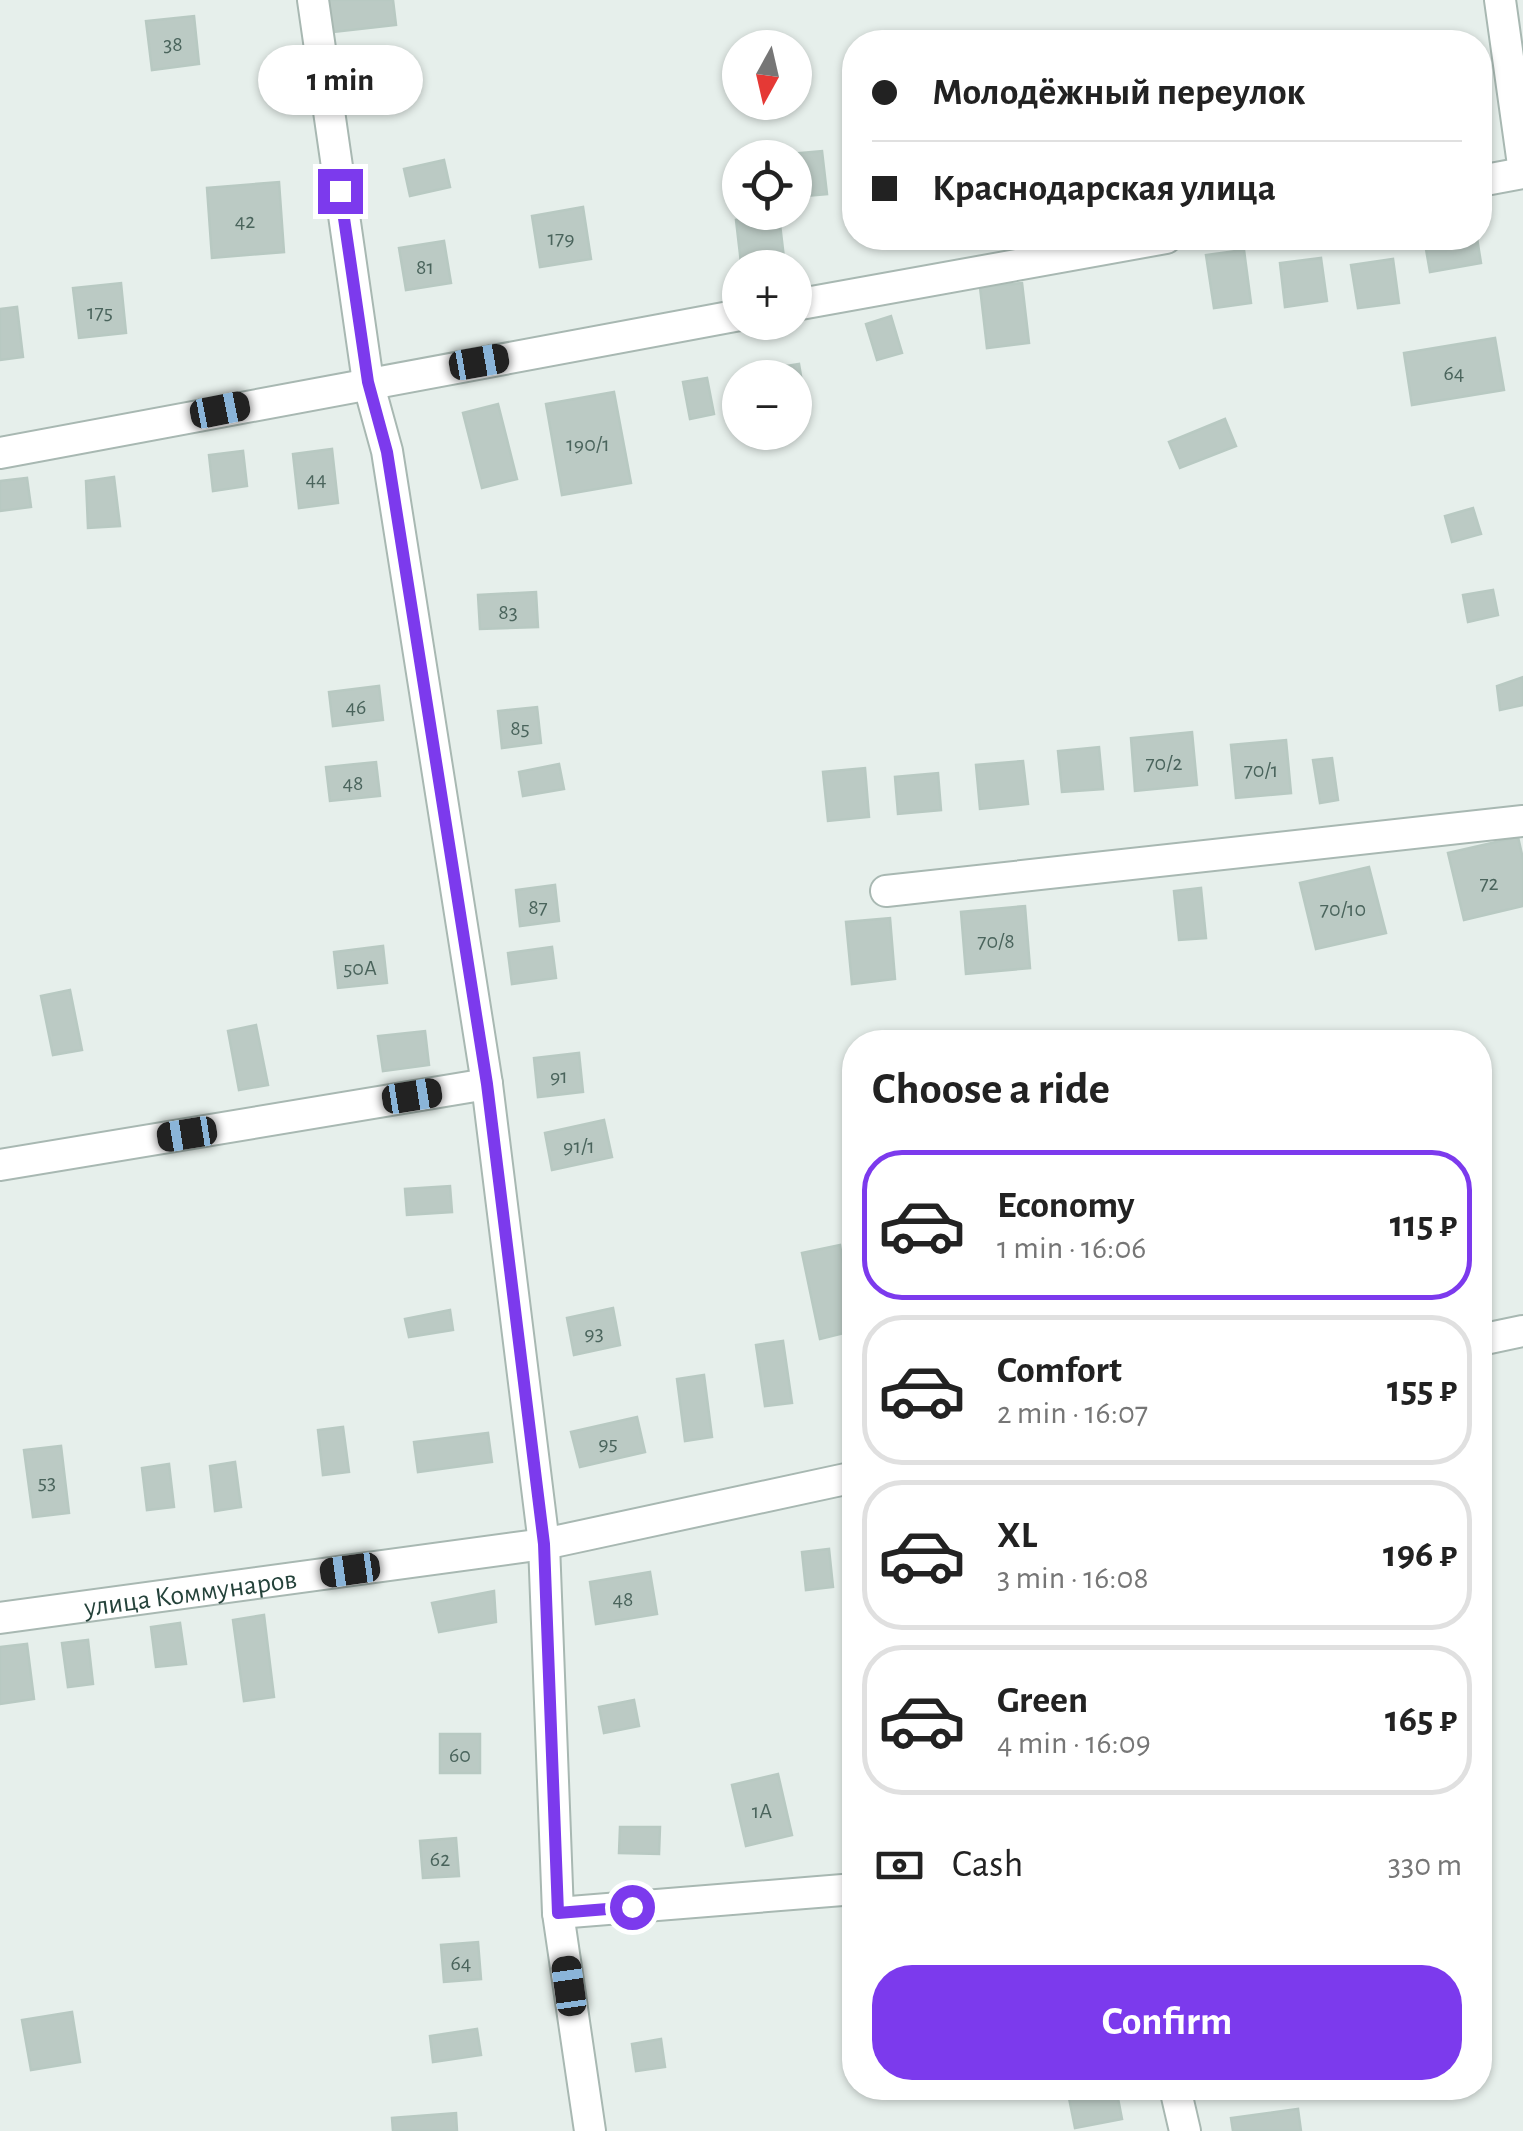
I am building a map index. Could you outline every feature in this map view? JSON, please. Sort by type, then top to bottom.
[{"type":"street","points":[[313,0],[368,382],[387,452],[487,1084],[544,1544],[558,1913],[590,2131]]},
{"type":"street","points":[[1500,0],[1523,165]]},
{"type":"street","points":[[1492,179],[1523,173]]},
{"type":"street","points":[[812,302],[1100,250]]},
{"type":"street","points":[[0,452],[722,318]]},
{"type":"street","points":[[886,891],[1523,820]]},
{"type":"street","points":[[0,1166],[487,1084]]},
{"type":"street","points":[[1492,1337],[1523,1331]]},
{"type":"street","name":"улица Коммунаров","points":[[0,1618],[544,1544],[842,1479]]},
{"type":"street","points":[[558,1913],[842,1890]]},
{"type":"street","points":[[1178,2100],[1185,2131]]},
{"type":"building","points":[[329,0],[393,0],[396,25],[332,32]]},
{"type":"building","points":[[194,16],[199,64],[152,70],[146,21]]},
{"type":"building","points":[[822,151],[827,194],[812,195],[812,152]]},
{"type":"building","points":[[444,160],[450,187],[410,196],[404,169]]},
{"type":"building","points":[[279,182],[284,252],[212,258],[207,188]]},
{"type":"building","points":[[583,207],[591,259],[540,267],[532,216]]},
{"type":"building","points":[[737,230],[781,230],[783,250],[739,250]]},
{"type":"building","points":[[444,241],[451,283],[406,290],[399,248]]},
{"type":"building","points":[[1244,250],[1251,303],[1214,308],[1206,255]]},
{"type":"building","points":[[1426,250],[1479,250],[1481,263],[1430,272]]},
{"type":"building","points":[[1321,258],[1327,301],[1285,307],[1280,263]]},
{"type":"building","points":[[1393,259],[1399,303],[1358,308],[1351,265]]},
{"type":"building","points":[[121,283],[126,333],[79,338],[73,288]]},
{"type":"building","points":[[1022,283],[1029,343],[987,348],[980,287]]},
{"type":"building","points":[[17,307],[23,357],[0,360],[0,309]]},
{"type":"building","points":[[891,316],[902,353],[877,360],[866,324]]},
{"type":"building","points":[[1495,338],[1504,390],[1412,405],[1404,353]]},
{"type":"building","points":[[707,378],[714,414],[690,419],[683,382]]},
{"type":"building","points":[[614,392],[631,483],[562,495],[546,404]]},
{"type":"building","points":[[498,404],[517,479],[482,488],[463,413]]},
{"type":"building","points":[[1225,419],[1236,446],[1180,468],[1169,442]]},
{"type":"building","points":[[332,449],[338,503],[299,508],[293,454]]},
{"type":"building","points":[[243,451],[247,486],[213,491],[209,455]]},
{"type":"building","points":[[114,477],[120,526],[88,528],[86,481]]},
{"type":"building","points":[[27,478],[31,507],[0,511],[0,481]]},
{"type":"building","points":[[1473,508],[1481,534],[1452,542],[1445,516]]},
{"type":"building","points":[[1493,590],[1498,615],[1468,622],[1463,595]]},
{"type":"building","points":[[536,592],[538,627],[480,629],[478,595]]},
{"type":"building","points":[[1523,677],[1523,705],[1500,710],[1497,686]]},
{"type":"building","points":[[379,686],[383,720],[333,726],[329,692]]},
{"type":"building","points":[[537,707],[541,743],[502,748],[498,711]]},
{"type":"building","points":[[1192,732],[1197,785],[1135,791],[1131,738]]},
{"type":"building","points":[[1286,740],[1291,793],[1236,798],[1231,745]]},
{"type":"building","points":[[1099,747],[1103,789],[1062,792],[1058,751]]},
{"type":"building","points":[[1332,758],[1338,800],[1320,803],[1313,760]]},
{"type":"building","points":[[1023,761],[1028,804],[980,809],[976,765]]},
{"type":"building","points":[[376,762],[380,796],[330,801],[326,767]]},
{"type":"building","points":[[559,764],[564,789],[523,796],[519,772]]},
{"type":"building","points":[[865,768],[869,817],[828,821],[823,772]]},
{"type":"building","points":[[938,773],[941,810],[898,814],[895,777]]},
{"type":"building","points":[[1518,837],[1523,859],[1523,906],[1464,920],[1448,853]]},
{"type":"building","points":[[1369,867],[1386,933],[1316,949],[1300,883]]},
{"type":"building","points":[[555,885],[559,921],[520,926],[516,890]]},
{"type":"building","points":[[1201,888],[1206,938],[1179,940],[1174,891]]},
{"type":"building","points":[[1025,906],[1030,968],[966,974],[961,912]]},
{"type":"building","points":[[890,918],[895,979],[852,984],[846,922]]},
{"type":"building","points":[[383,946],[387,983],[338,988],[334,952]]},
{"type":"building","points":[[552,947],[556,978],[512,984],[508,953]]},
{"type":"building","points":[[70,990],[82,1050],[53,1055],[41,996]]},
{"type":"building","points":[[256,1025],[268,1085],[239,1090],[228,1031]]},
{"type":"building","points":[[425,1031],[429,1065],[383,1071],[378,1036]]},
{"type":"building","points":[[579,1053],[583,1092],[538,1097],[534,1058]]},
{"type":"building","points":[[604,1120],[612,1157],[552,1170],[545,1133]]},
{"type":"building","points":[[450,1186],[452,1212],[407,1215],[405,1189]]},
{"type":"building","points":[[840,1245],[842,1334],[820,1339],[802,1253]]},
{"type":"building","points":[[613,1308],[620,1345],[574,1355],[567,1318]]},
{"type":"building","points":[[450,1310],[453,1330],[409,1337],[405,1319]]},
{"type":"building","points":[[783,1341],[792,1403],[765,1406],[756,1345]]},
{"type":"building","points":[[704,1375],[712,1437],[685,1441],[677,1379]]},
{"type":"building","points":[[637,1417],[645,1452],[580,1467],[571,1432]]},
{"type":"building","points":[[343,1427],[349,1472],[323,1475],[318,1430]]},
{"type":"building","points":[[488,1433],[492,1462],[418,1472],[414,1442]]},
{"type":"building","points":[[61,1446],[69,1513],[33,1517],[24,1450]]},
{"type":"building","points":[[235,1462],[241,1507],[215,1511],[210,1466]]},
{"type":"building","points":[[169,1464],[174,1507],[147,1510],[142,1468]]},
{"type":"building","points":[[829,1549],[833,1587],[806,1590],[802,1552]]},
{"type":"building","points":[[650,1572],[657,1614],[596,1624],[590,1582]]},
{"type":"building","points":[[494,1591],[496,1622],[439,1632],[432,1603]]},
{"type":"building","points":[[264,1615],[274,1697],[244,1701],[233,1620]]},
{"type":"building","points":[[180,1623],[186,1664],[156,1667],[151,1627]]},
{"type":"building","points":[[88,1640],[93,1684],[68,1687],[62,1643]]},
{"type":"building","points":[[27,1644],[34,1699],[0,1704],[0,1647]]},
{"type":"building","points":[[634,1700],[639,1726],[604,1733],[599,1707]]},
{"type":"building","points":[[440,1734],[480,1734],[480,1773],[440,1773]]},
{"type":"building","points":[[778,1774],[792,1835],[746,1846],[732,1785]]},
{"type":"building","points":[[620,1827],[660,1827],[659,1854],[619,1853]]},
{"type":"building","points":[[456,1838],[459,1876],[423,1878],[420,1841]]},
{"type":"building","points":[[478,1942],[481,1979],[444,1982],[441,1945]]},
{"type":"building","points":[[72,2012],[80,2062],[31,2070],[22,2020]]},
{"type":"building","points":[[477,2029],[481,2055],[433,2062],[430,2036]]},
{"type":"building","points":[[661,2039],[665,2067],[636,2071],[632,2044]]},
{"type":"building","points":[[1069,2100],[1118,2100],[1122,2119],[1075,2128]]},
{"type":"building","points":[[1298,2109],[1301,2131],[1233,2131],[1231,2118]]},
{"type":"building","points":[[456,2113],[457,2131],[393,2131],[392,2118]]},
{"type":"route","points":[[340,191],[368,382],[387,452],[487,1084],[544,1544],[558,1913],[632,1907]]}]
